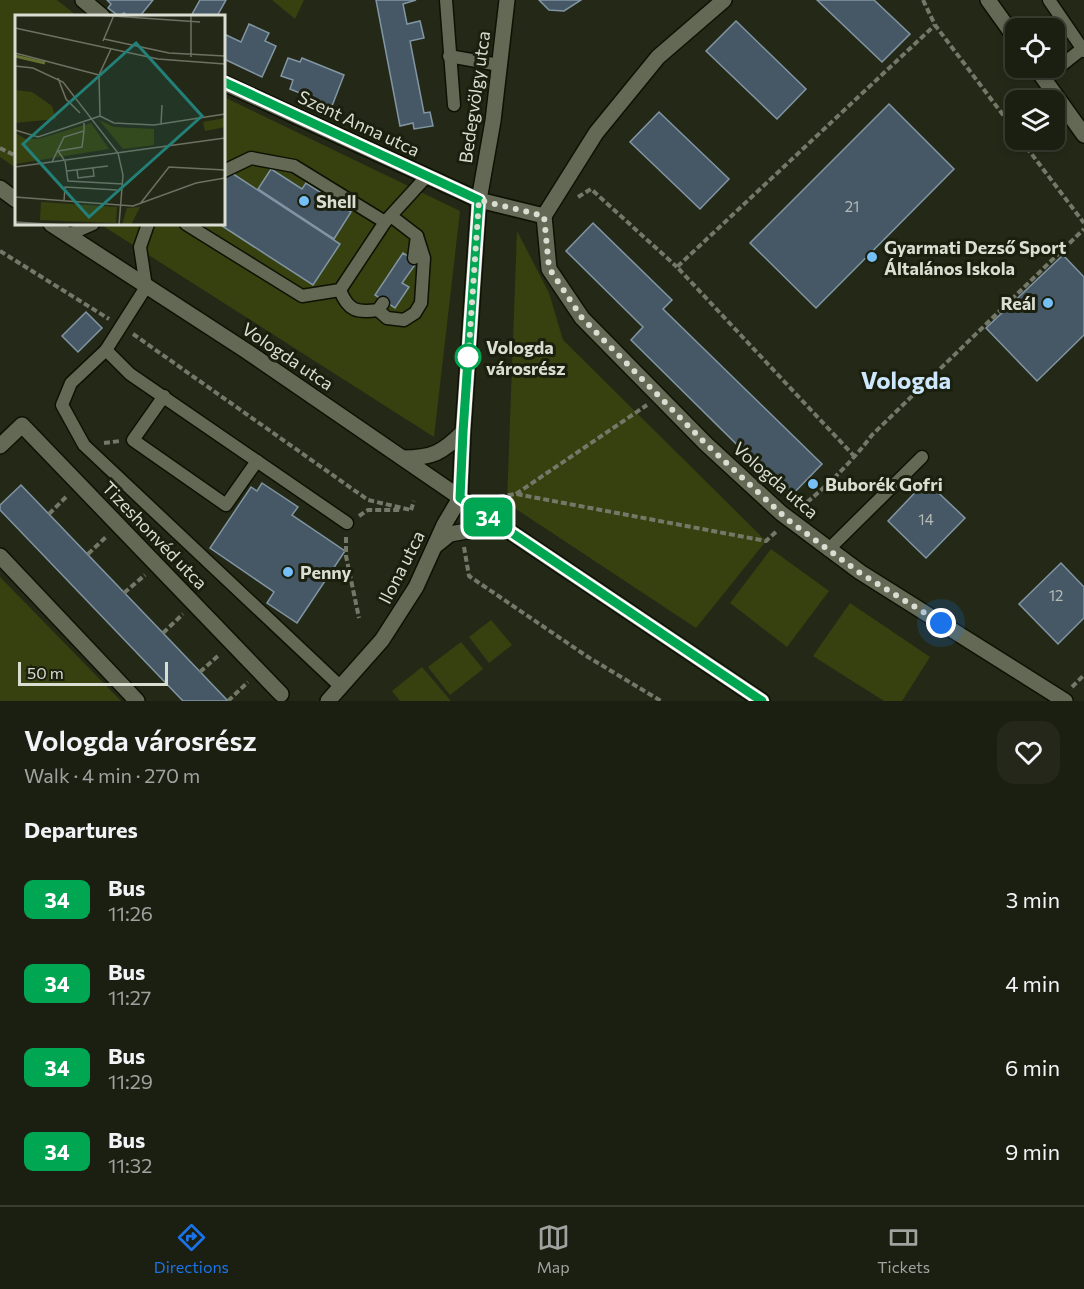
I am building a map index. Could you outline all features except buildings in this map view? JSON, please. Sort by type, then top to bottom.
[{"type":"street","points":[[83,0],[101,15]]},
{"type":"street","name":"Bedegvölgy utca","points":[[479,200],[492,121],[507,0]]},
{"type":"street","points":[[544,216],[596,133],[658,57],[724,0]]},
{"type":"street","points":[[988,0],[1005,24]]},
{"type":"street","points":[[1044,78],[1084,135]]},
{"type":"street","name":"Szent Anna utca","points":[[225,82],[479,200],[544,216]]},
{"type":"street","points":[[0,188],[15,199]]},
{"type":"street","name":"Ilona utca","points":[[328,701],[382,640],[416,588],[444,525],[460,498],[479,200]]},
{"type":"street","name":"Vologda utca","points":[[544,216],[549,268],[582,318],[706,444],[788,520],[860,573],[1065,701]]},
{"type":"street","name":"Vologda utca","points":[[53,225],[248,352],[762,701]]},
{"type":"street","name":"Tizeshonvéd utca","points":[[0,446],[22,425],[281,694]]},
{"type":"street","points":[[403,458],[436,455],[463,432]]},
{"type":"street","points":[[435,546],[450,534],[500,525]]},
{"type":"street","points":[[0,556],[137,701]]},
{"type":"lane","points":[[446,0],[454,105]]},
{"type":"lane","points":[[1049,0],[1083,50],[1065,60]]},
{"type":"lane","points":[[449,56],[499,65]]},
{"type":"lane","points":[[225,171],[251,158],[294,166],[417,236],[424,258],[421,303],[415,313],[404,320],[387,318],[380,306],[360,312],[344,302],[340,290]]},
{"type":"lane","points":[[188,225],[302,296],[340,290],[388,219],[427,176]]},
{"type":"lane","points":[[68,235],[91,225]]},
{"type":"lane","points":[[148,225],[140,247],[146,287],[106,350],[71,383],[62,405],[84,445],[341,687]]},
{"type":"lane","points":[[414,258],[417,236]]},
{"type":"lane","points":[[106,350],[130,374],[346,524]]},
{"type":"lane","points":[[164,396],[133,440],[198,486],[226,505],[257,461]]},
{"type":"lane","points":[[828,550],[922,457]]},
{"type":"path","points":[[923,0],[936,25],[1005,117]]},
{"type":"path","points":[[677,267],[936,25]]},
{"type":"path","points":[[0,148],[15,156]]},
{"type":"path","points":[[1029,150],[1084,223]]},
{"type":"path","points":[[591,189],[677,267],[855,458]]},
{"type":"path","points":[[796,511],[821,491],[855,458],[872,435],[1084,229]]},
{"type":"path","points":[[0,251],[121,326],[368,500],[411,510]]},
{"type":"path","points":[[516,494],[659,397]]},
{"type":"path","points":[[49,514],[80,485]]},
{"type":"path","points":[[488,499],[516,494],[766,541],[780,529]]},
{"type":"path","points":[[411,510],[414,501]]},
{"type":"path","points":[[359,618],[346,556],[346,524],[368,510],[411,510]]},
{"type":"path","points":[[87,554],[119,526]]},
{"type":"path","points":[[462,531],[469,576],[588,657],[661,701]]},
{"type":"path","points":[[124,593],[156,565]]},
{"type":"path","points":[[163,633],[194,604]]},
{"type":"path","points":[[200,672],[232,643]]},
{"type":"path","points":[[228,701],[259,671]]},
{"type":"green space","points":[[0,0],[57,0],[76,15],[15,15],[15,167],[0,157]]},
{"type":"green space","points":[[272,0],[304,0],[295,19]]},
{"type":"green space","points":[[225,97],[460,211],[434,437],[102,225],[225,225]]},
{"type":"green space","points":[[517,231],[549,293],[563,340],[766,541],[696,628],[507,503]]},
{"type":"green space","points":[[771,549],[829,591],[787,647],[730,603]]},
{"type":"green space","points":[[0,577],[121,701],[0,701]]},
{"type":"green space","points":[[850,603],[930,657],[902,701],[884,701],[813,656]]},
{"type":"green space","points":[[491,620],[512,645],[489,663],[469,637]]},
{"type":"green space","points":[[461,642],[483,669],[450,695],[428,667]]},
{"type":"green space","points":[[422,667],[451,701],[400,701],[392,691]]},
{"type":"bus line","name":"34","points":[[225,82],[479,200],[460,498],[762,701]]},
{"type":"place","name":"Shell","points":[[304,201]]},
{"type":"place","name":"Gyarmati Dezső Sport Általános Iskola","points":[[872,257]]},
{"type":"place","name":"Reál","points":[[1048,303]]},
{"type":"place","name":"Vologda városrész","points":[[468,357]]},
{"type":"place","name":"Buborék Gofri","points":[[813,484]]},
{"type":"place","name":"Penny","points":[[288,572]]},
{"type":"district","name":"Vologda","points":[[906,379]]},
{"type":"route","points":[[468,357],[468,362],[479,200],[544,216],[549,268],[582,318],[706,444],[788,520],[860,573],[941,623]]}]
